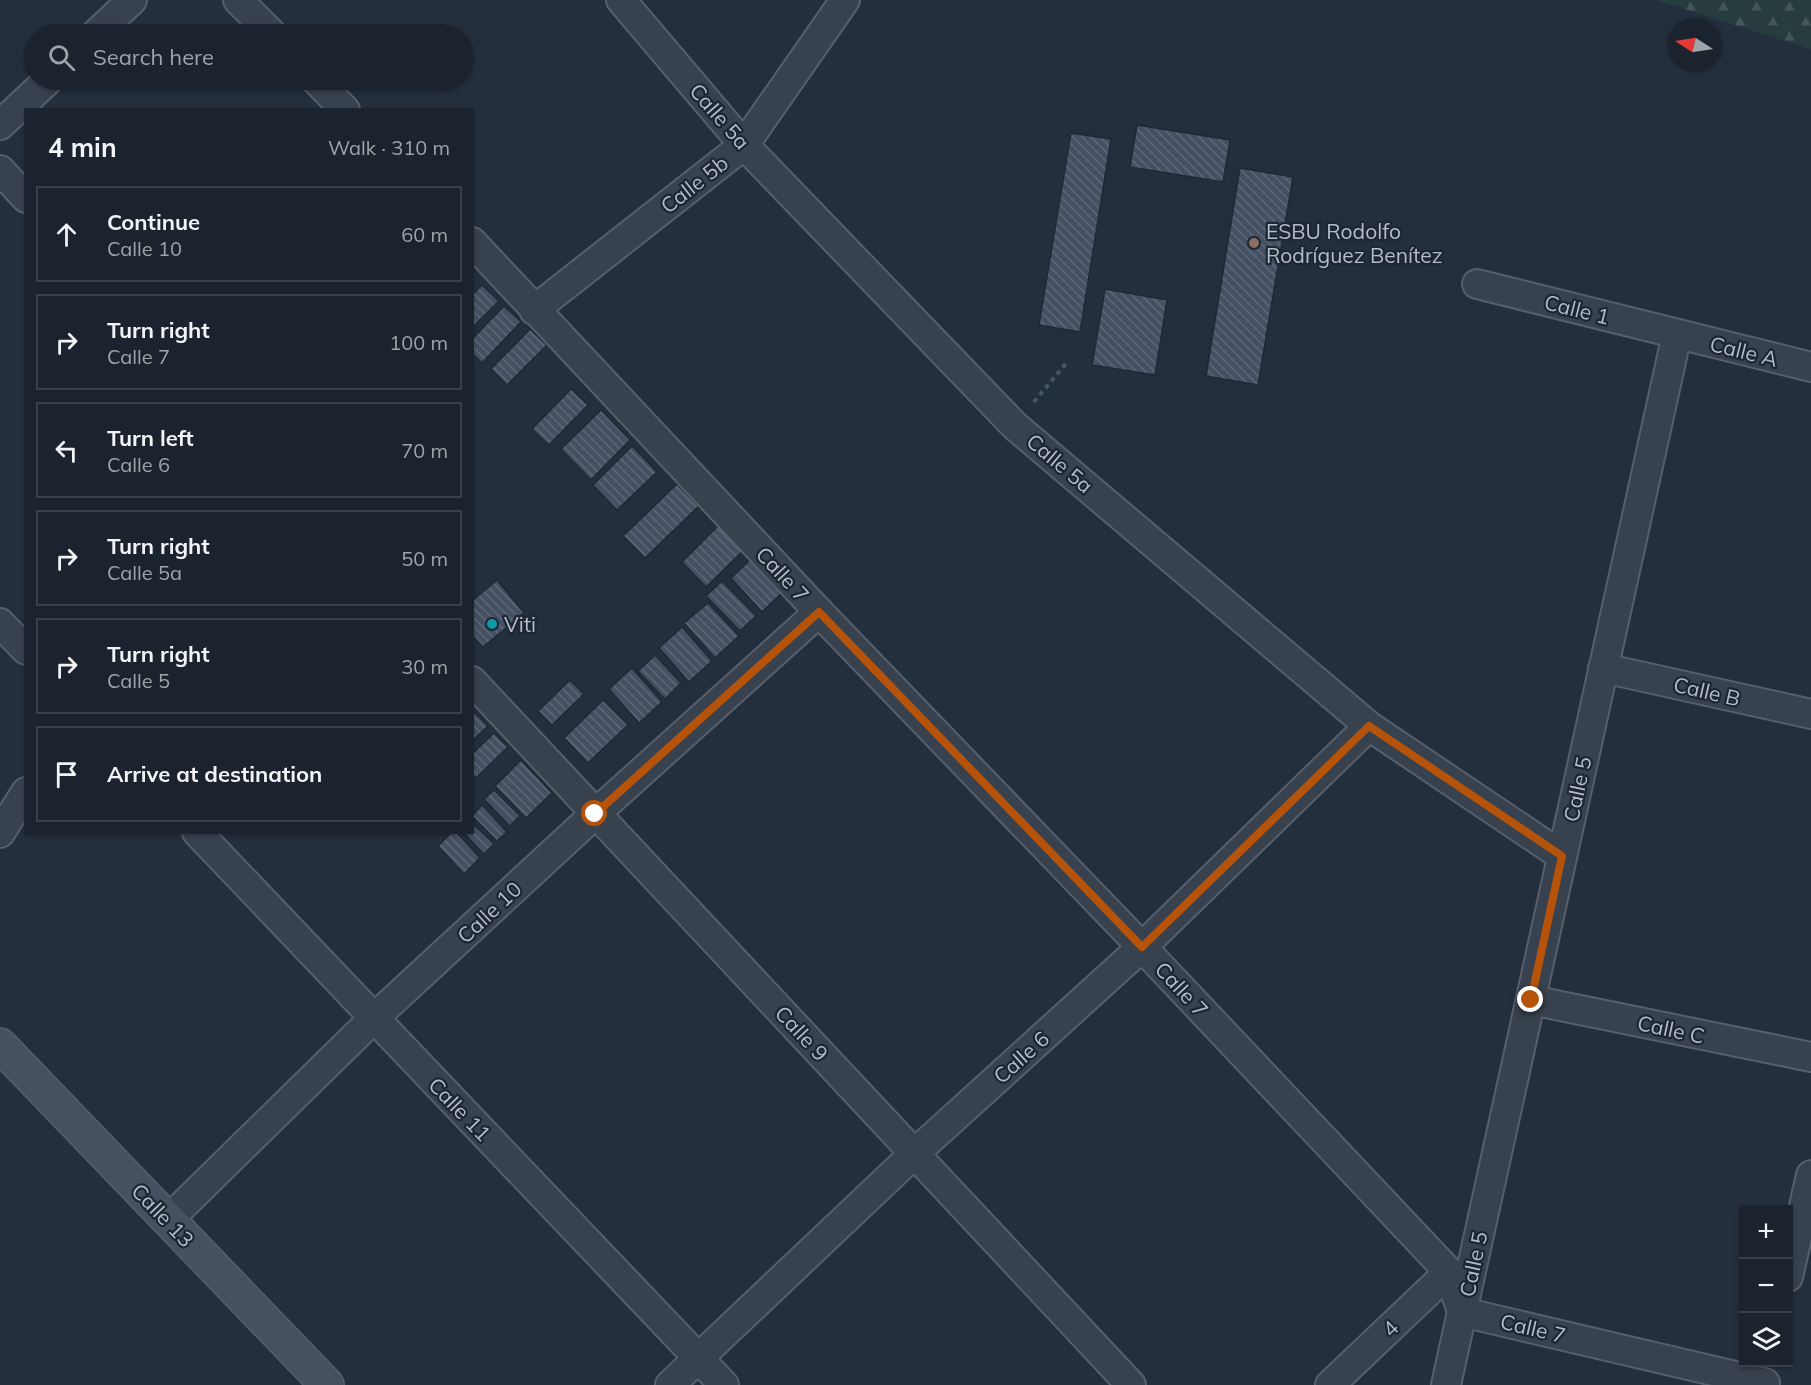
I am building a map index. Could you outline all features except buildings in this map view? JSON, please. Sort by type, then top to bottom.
[{"type":"main road","name":"Calle 13","points":[[0,1045],[168,1220],[318,1382]]},
{"type":"street","points":[[107,24],[132,0]]},
{"type":"street","points":[[238,0],[262,24]]},
{"type":"street","name":"Calle 5a","points":[[621,0],[744,145],[1015,426],[1369,726],[1562,856]]},
{"type":"street","name":"Calle 5b","points":[[534,310],[744,145],[845,0]]},
{"type":"street","points":[[0,126],[38,90]]},
{"type":"street","points":[[326,90],[343,108]]},
{"type":"street","points":[[0,170],[24,196]]},
{"type":"street","name":"Calle 7","points":[[474,244],[819,612],[1142,947],[1449,1272],[1462,1312],[1766,1377]]},
{"type":"street","name":"Calle 1","points":[[1477,284],[1677,334]]},
{"type":"street","name":"Calle A","points":[[1677,334],[1811,367]]},
{"type":"street","name":"Calle 5","points":[[1446,1385],[1677,334]]},
{"type":"street","name":"Calle 10","points":[[168,1220],[373,1019],[819,612]]},
{"type":"street","points":[[0,623],[24,648]]},
{"type":"street","name":"Calle B","points":[[1603,668],[1811,714]]},
{"type":"street","name":"Calle 9","points":[[474,683],[1131,1385]]},
{"type":"street","name":"Calle 6","points":[[670,1385],[915,1153],[1142,947],[1369,726]]},
{"type":"street","points":[[0,833],[24,795]]},
{"type":"street","name":"Calle 11","points":[[199,834],[724,1385]]},
{"type":"street","name":"Calle C","points":[[1531,1000],[1811,1058]]},
{"type":"street","points":[[1792,1259],[1811,1175]]},
{"type":"street","name":"4","points":[[1330,1385],[1449,1272]]},
{"type":"path","points":[[1015,426],[1068,361]]},
{"type":"green space","points":[[1656,0],[1811,0],[1811,49],[1721,21],[1721,18],[1713,18]]},
{"type":"place","name":"ESBU Rodolfo Rodríguez Benítez","points":[[1254,243]]},
{"type":"place","name":"Viti","points":[[492,624]]},
{"type":"route","points":[[595,814],[819,612],[1142,947],[1369,726],[1562,856],[1531,1000]]}]
